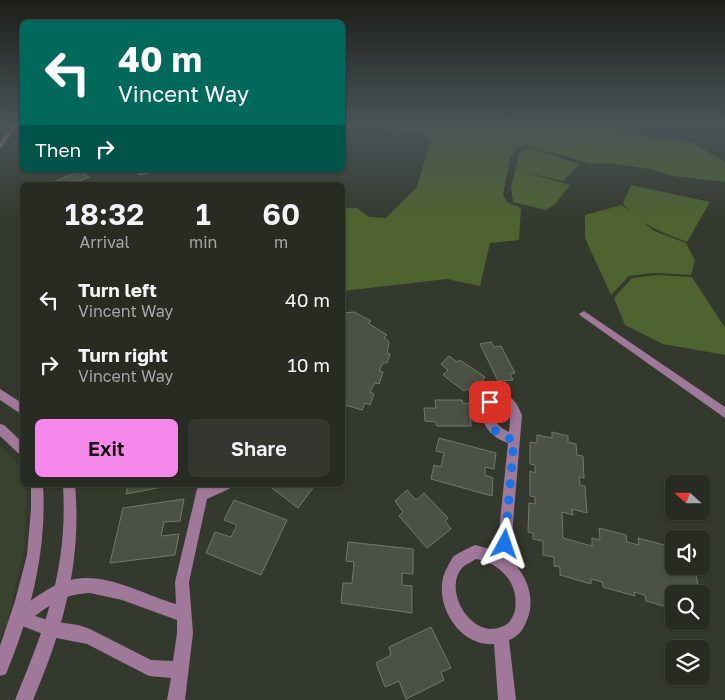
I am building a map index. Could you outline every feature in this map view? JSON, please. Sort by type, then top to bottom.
[{"type":"street","points":[[584,314],[725,413]]},
{"type":"street","points":[[0,394],[20,408]]},
{"type":"street","points":[[0,429],[20,447]]},
{"type":"street","points":[[504,561],[514,440]]},
{"type":"street","points":[[0,668],[19,618],[29,583],[38,522],[37,487]]},
{"type":"street","points":[[24,700],[51,629],[62,590],[69,542],[69,487]]},
{"type":"street","points":[[176,700],[185,633],[182,582],[204,489]]},
{"type":"street","points":[[475,552],[487,552],[504,561],[518,578],[523,592],[524,607],[520,620],[513,631],[501,637],[489,638],[476,634],[464,625],[455,613],[450,600],[448,585],[450,573],[456,562],[464,555],[475,552]]},
{"type":"street","points":[[19,618],[62,590],[77,586],[101,588],[123,593],[167,610],[183,614]]},
{"type":"street","points":[[19,618],[51,629],[78,633],[90,637],[149,668],[162,670],[181,669]]},
{"type":"street","points":[[501,637],[507,700]]},
{"type":"shaded area","points":[[0,445],[19,466],[20,487],[25,487],[27,493],[24,549],[8,621],[0,639]]},
{"type":"green space","points":[[426,158],[510,158],[503,194],[507,202],[521,208],[519,240],[490,243],[480,286],[447,279],[345,291],[345,208],[357,208],[369,217],[386,218],[417,187]]},
{"type":"green space","points":[[518,158],[560,158],[580,164],[563,181],[523,172],[570,185],[554,205],[546,210],[513,202],[511,187]]},
{"type":"green space","points":[[569,158],[718,158],[725,162],[725,182],[673,176],[650,169],[609,163],[593,164]]},
{"type":"green space","points":[[631,185],[710,202],[687,242],[652,227],[629,210],[623,203]]},
{"type":"green space","points":[[622,205],[654,231],[686,243],[695,260],[691,275],[654,273],[629,276],[611,295],[585,238],[585,215]]},
{"type":"green space","points":[[658,275],[692,277],[725,328],[725,355],[663,344],[625,325],[614,298],[632,278]]},
{"type":"building","points":[[77,172],[81,172],[89,177],[78,182],[53,182]]},
{"type":"building","points":[[136,172],[152,172],[139,175]]},
{"type":"building","points":[[354,312],[371,321],[368,323],[387,335],[384,337],[389,342],[387,353],[390,354],[387,363],[383,363],[379,371],[383,372],[379,384],[375,383],[370,392],[374,394],[370,405],[365,403],[362,410],[345,405],[345,313]]},
{"type":"building","points":[[491,342],[494,347],[501,346],[515,373],[510,374],[513,380],[498,381],[480,344]]},
{"type":"building","points":[[449,356],[457,362],[460,360],[485,377],[473,393],[467,389],[464,391],[443,375],[448,370],[441,364]]},
{"type":"building","points":[[435,400],[462,400],[463,403],[470,404],[471,426],[437,426],[436,422],[425,421],[424,408],[436,408]]},
{"type":"building","points":[[552,432],[568,436],[568,442],[576,444],[577,455],[583,456],[584,478],[579,477],[580,485],[585,486],[587,513],[572,509],[573,515],[562,512],[563,538],[592,546],[592,538],[600,540],[599,528],[626,535],[627,542],[639,545],[638,538],[665,545],[665,575],[696,575],[698,585],[665,585],[665,606],[646,601],[645,595],[634,592],[635,596],[603,587],[602,582],[591,579],[591,584],[560,575],[560,567],[554,566],[554,557],[543,555],[543,541],[533,539],[533,533],[528,532],[529,503],[535,504],[535,497],[530,496],[530,471],[535,473],[535,465],[530,464],[530,442],[537,443],[537,435],[552,438]]},
{"type":"building","points":[[439,438],[496,453],[494,469],[485,467],[485,475],[493,478],[492,496],[431,479],[434,465],[441,467],[444,453],[436,451]]},
{"type":"building","points":[[128,487],[163,487],[126,494]]},
{"type":"building","points":[[271,487],[314,487],[298,508]]},
{"type":"building","points":[[407,490],[416,500],[424,493],[448,518],[445,521],[451,529],[427,548],[399,516],[403,512],[395,501]]},
{"type":"building","points":[[184,499],[180,521],[164,522],[161,536],[179,534],[175,555],[110,563],[123,508]]},
{"type":"building","points":[[234,500],[287,520],[261,575],[206,553],[215,532],[231,537],[237,525],[224,520]]},
{"type":"building","points":[[348,542],[413,549],[413,574],[402,573],[402,585],[412,586],[412,613],[341,603],[343,583],[352,583],[354,562],[346,561]]},
{"type":"building","points":[[431,627],[451,668],[441,672],[444,680],[406,699],[399,681],[385,687],[376,663],[391,655],[389,647]]},
{"type":"route","points":[[490,402],[486,409],[486,418],[489,426],[500,435],[514,440],[505,544]]}]
